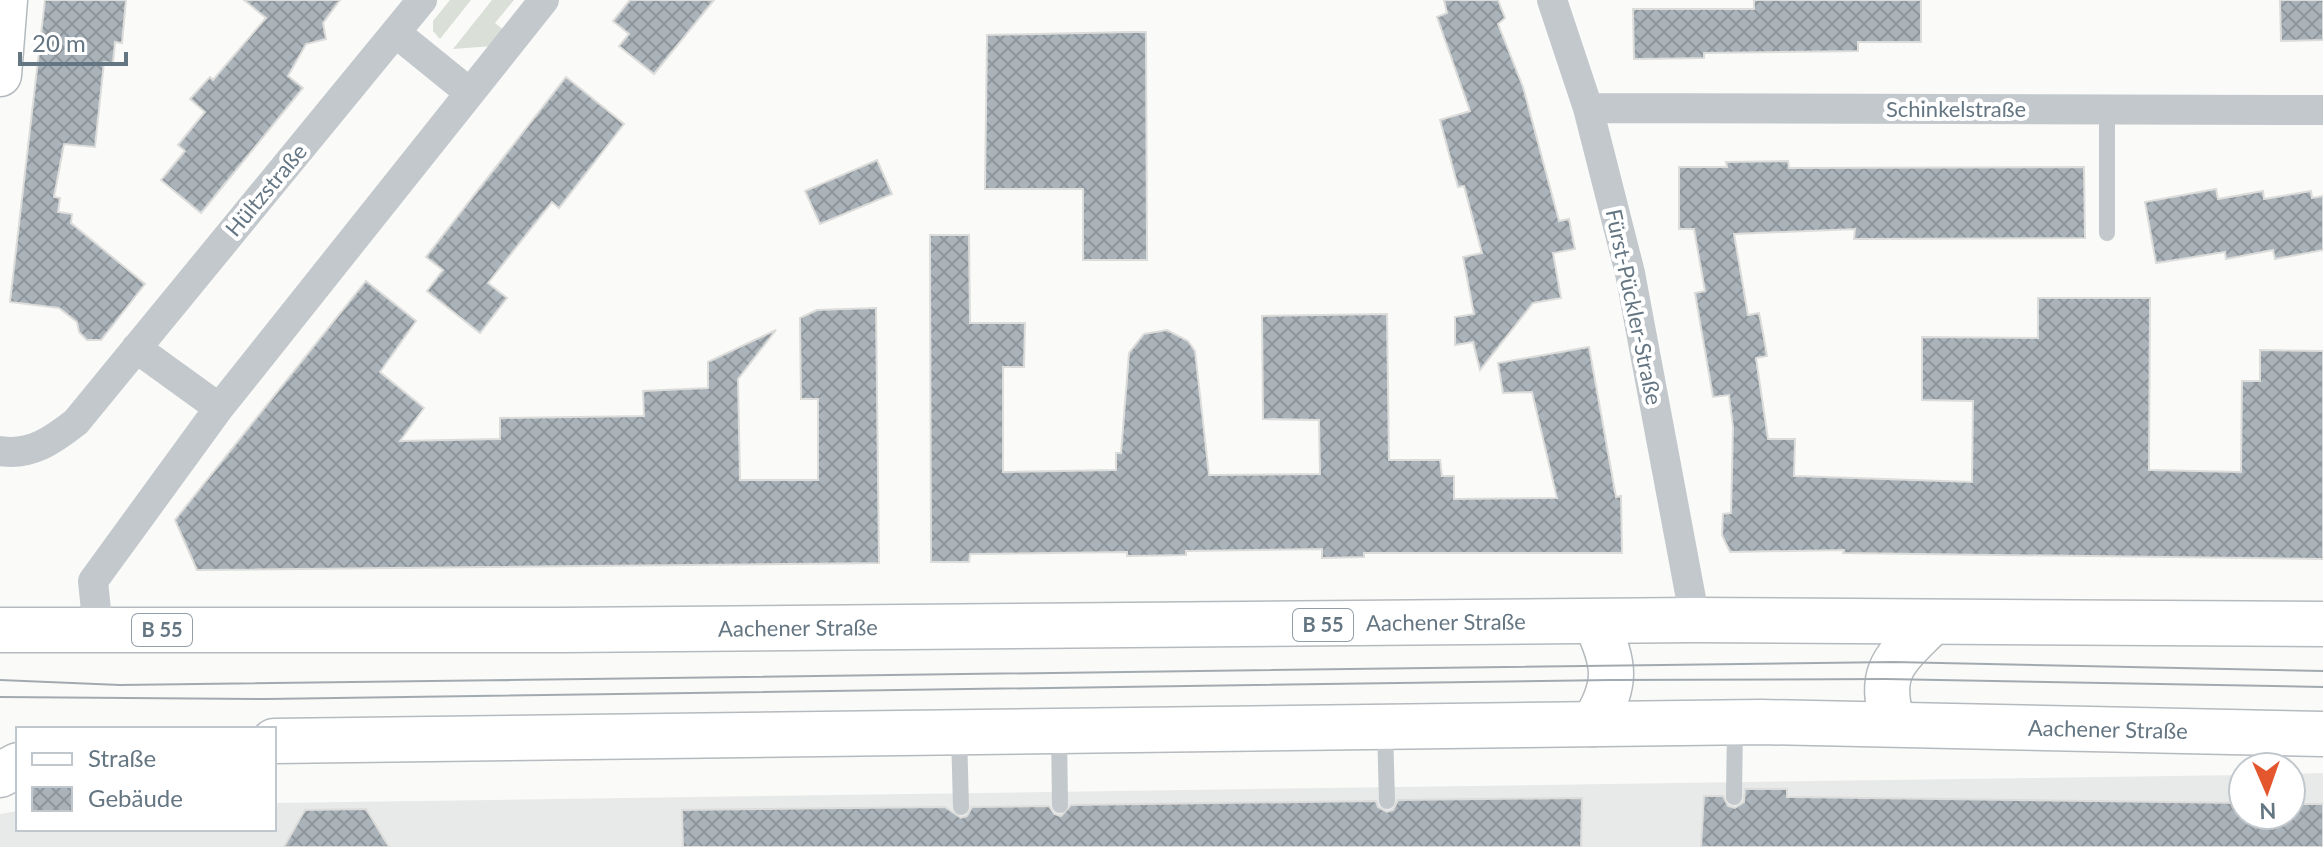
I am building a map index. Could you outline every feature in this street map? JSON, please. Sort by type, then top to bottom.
[{"type":"main road","points":[[0,75],[6,0]]},
{"type":"main road","name":"Aachener Straße","points":[[0,630],[1596,623],[1695,620],[2323,624]]},
{"type":"main road","points":[[1893,723],[1884,696],[1885,679],[1894,662],[1932,622]]},
{"type":"main road","points":[[1593,724],[1609,698],[1610,680],[1608,650],[1596,623]]},
{"type":"main road","name":"Aachener Straße","points":[[276,741],[1385,729],[1735,722],[2323,734]]},
{"type":"street","name":"Hültzstraße","points":[[0,451],[26,451],[48,443],[76,422],[422,0]]},
{"type":"street","points":[[98,630],[93,581],[219,408],[544,0]]},
{"type":"street","name":"Fürst-Pückler-Straße","points":[[1552,0],[1588,108],[1630,273],[1695,620]]},
{"type":"street","points":[[396,33],[470,93]]},
{"type":"street","name":"Schinkelstraße","points":[[1588,108],[2323,110]]},
{"type":"street","points":[[136,348],[219,408]]},
{"type":"lane","points":[[2107,109],[2107,233]]},
{"type":"lane","points":[[1734,797],[1735,722]]},
{"type":"lane","points":[[1385,729],[1387,801]]},
{"type":"lane","points":[[1059,732],[1060,805]]},
{"type":"lane","points":[[959,733],[961,807]]},
{"type":"shaded area","points":[[450,0],[471,0],[440,39],[433,31],[433,21]]},
{"type":"shaded area","points":[[492,0],[514,0],[495,23],[505,31],[493,46],[453,49]]},
{"type":"shaded area","points":[[2323,773],[2323,847],[0,847],[0,814],[16,811],[16,831],[276,831],[276,803],[2227,775],[2227,831],[2307,831],[2307,774]]},
{"type":"building","points":[[45,0],[126,0],[122,43],[115,42],[113,63],[104,62],[95,147],[64,144],[54,197],[60,198],[58,212],[72,214],[71,223],[145,284],[101,340],[87,340],[79,332],[77,322],[59,308],[10,302]]},
{"type":"building","points":[[244,0],[340,0],[323,23],[326,39],[306,44],[288,76],[303,88],[201,213],[161,180],[185,151],[178,145],[205,112],[190,99],[210,77],[213,80],[266,18]]},
{"type":"building","points":[[630,0],[714,0],[654,74],[619,46],[629,34],[613,21]]},
{"type":"building","points":[[1444,0],[1498,0],[1505,18],[1498,24],[1523,87],[1559,221],[1569,219],[1575,249],[1553,253],[1561,298],[1533,303],[1480,370],[1473,342],[1455,345],[1455,317],[1474,314],[1463,257],[1482,253],[1464,186],[1458,187],[1440,120],[1470,111],[1437,17],[1447,13]]},
{"type":"building","points":[[1754,0],[1921,0],[1921,42],[1858,42],[1858,51],[1704,53],[1704,58],[1634,59],[1633,9],[1754,9]]},
{"type":"building","points":[[2280,0],[2323,0],[2323,40],[2281,41]]},
{"type":"building","points":[[1146,32],[1147,260],[1083,260],[1083,189],[985,189],[987,35]]},
{"type":"building","points":[[566,77],[624,124],[559,208],[552,202],[488,283],[507,298],[480,333],[427,291],[443,270],[426,257]]},
{"type":"building","points":[[877,160],[892,194],[820,224],[805,191]]},
{"type":"building","points":[[1788,161],[1789,168],[2084,167],[2085,238],[1854,239],[1855,229],[1734,234],[1748,315],[1759,313],[1767,356],[1756,358],[1768,439],[1795,439],[1794,476],[1972,482],[1973,401],[1922,400],[1922,337],[2038,338],[2038,298],[2150,298],[2149,470],[2241,472],[2242,381],[2260,381],[2260,350],[2323,351],[2323,559],[1843,553],[1844,550],[1730,552],[1722,535],[1723,514],[1731,513],[1733,427],[1729,395],[1713,397],[1695,293],[1705,291],[1694,229],[1679,229],[1679,167],[1727,167],[1726,162]]},
{"type":"building","points":[[2216,189],[2218,199],[2263,191],[2264,199],[2311,191],[2312,198],[2323,196],[2323,250],[2275,259],[2273,250],[2226,259],[2225,252],[2156,263],[2145,202]]},
{"type":"building","points":[[930,235],[969,235],[970,323],[1025,323],[1024,367],[1003,367],[1003,472],[1116,470],[1116,453],[1121,453],[1129,353],[1144,334],[1167,330],[1188,341],[1195,351],[1209,475],[1320,474],[1319,420],[1263,419],[1262,316],[1387,314],[1389,460],[1440,460],[1442,476],[1454,476],[1454,499],[1557,498],[1532,392],[1503,393],[1498,363],[1589,347],[1616,497],[1621,496],[1622,553],[1364,553],[1364,557],[1322,558],[1322,549],[1186,551],[1186,555],[1127,556],[1127,552],[970,554],[969,562],[931,562]]},
{"type":"building","points":[[366,281],[416,321],[380,372],[424,408],[400,441],[500,439],[500,418],[644,416],[643,391],[708,388],[708,362],[776,330],[738,379],[740,480],[818,480],[818,399],[801,399],[800,318],[817,310],[876,308],[879,563],[197,570],[175,520]]},
{"type":"building","points":[[1745,789],[1787,789],[1787,797],[2227,803],[2227,831],[2307,831],[2307,804],[2323,804],[2323,847],[1701,847],[1704,796],[1723,796],[1728,806],[1735,808],[1744,802]]},
{"type":"building","points":[[1582,798],[1581,847],[683,847],[682,810],[945,807],[961,818],[967,816],[972,807],[1049,806],[1054,814],[1061,816],[1071,805],[1376,801],[1378,807],[1387,812],[1393,810],[1398,800]]},
{"type":"building","points":[[366,809],[389,847],[284,847],[305,810]]},
{"type":"tram line","points":[[0,680],[120,685],[1894,662],[2323,671]]},
{"type":"tram line","points":[[0,697],[266,699],[1610,680],[1885,679],[2323,687]]}]
